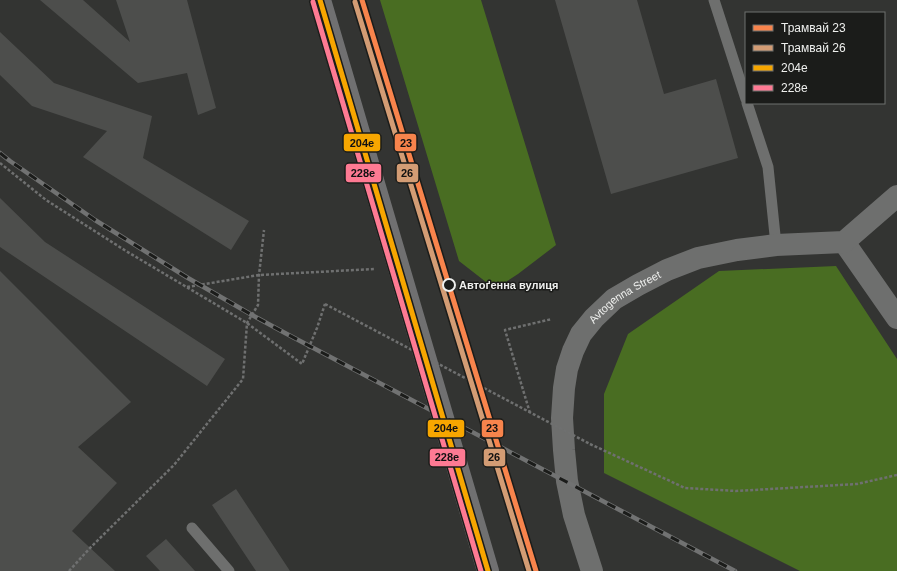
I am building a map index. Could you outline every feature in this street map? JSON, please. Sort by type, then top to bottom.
[{"type":"main road","points":[[320,0],[488,571]]},
{"type":"street","points":[[897,196],[844,242],[897,318]]},
{"type":"street","name":"Avtogenna Street","points":[[592,571],[574,515],[564,450],[562,418],[567,369],[581,334],[594,318],[614,299],[667,270],[698,258],[737,250],[776,245],[844,242]]},
{"type":"lane","points":[[714,0],[745,96]]},
{"type":"lane","points":[[747,104],[768,167],[776,245]]},
{"type":"lane","points":[[192,528],[228,571]]},
{"type":"path","points":[[0,163],[46,200],[126,251],[248,323],[302,364],[317,328],[324,304],[590,444],[685,488],[736,491],[857,484],[897,475]]},
{"type":"path","points":[[69,571],[90,548],[174,465],[242,379],[248,323],[258,305],[259,275],[264,230]]},
{"type":"path","points":[[186,287],[259,275],[386,269],[398,266]]},
{"type":"path","points":[[530,413],[505,330],[552,319]]},
{"type":"green space","points":[[380,0],[481,0],[556,245],[518,274],[495,289],[459,261]]},
{"type":"green space","points":[[836,266],[897,359],[897,571],[800,571],[604,473],[604,394],[628,334],[719,271]]},
{"type":"building","points":[[40,0],[83,0],[130,42],[116,0],[187,0],[216,108],[198,115],[187,73],[138,83]]},
{"type":"building","points":[[555,0],[637,0],[664,94],[716,79],[738,158],[611,194]]},
{"type":"building","points":[[0,32],[54,83],[152,116],[143,158],[249,221],[231,250],[83,157],[107,131],[32,106],[0,75]]},
{"type":"building","points":[[0,198],[45,242],[225,359],[207,386],[0,247]]},
{"type":"building","points":[[0,271],[131,402],[78,447],[117,483],[72,531],[115,571],[0,571]]},
{"type":"building","points":[[236,489],[290,571],[256,571],[212,505]]},
{"type":"building","points":[[166,539],[195,571],[160,571],[146,556]]},
{"type":"railway","points":[[0,153],[95,220],[188,278],[252,315],[735,571]]},
{"type":"tram line","name":"23","points":[[362,0],[536,571]]},
{"type":"tram line","name":"26","points":[[355,2],[529,571]]},
{"type":"transit line","name":"204е","points":[[320,0],[488,571]]},
{"type":"transit line","name":"228е","points":[[313,2],[481,571]]},
{"type":"place","name":"Автоґенна вулиця","points":[[449,285]]}]
